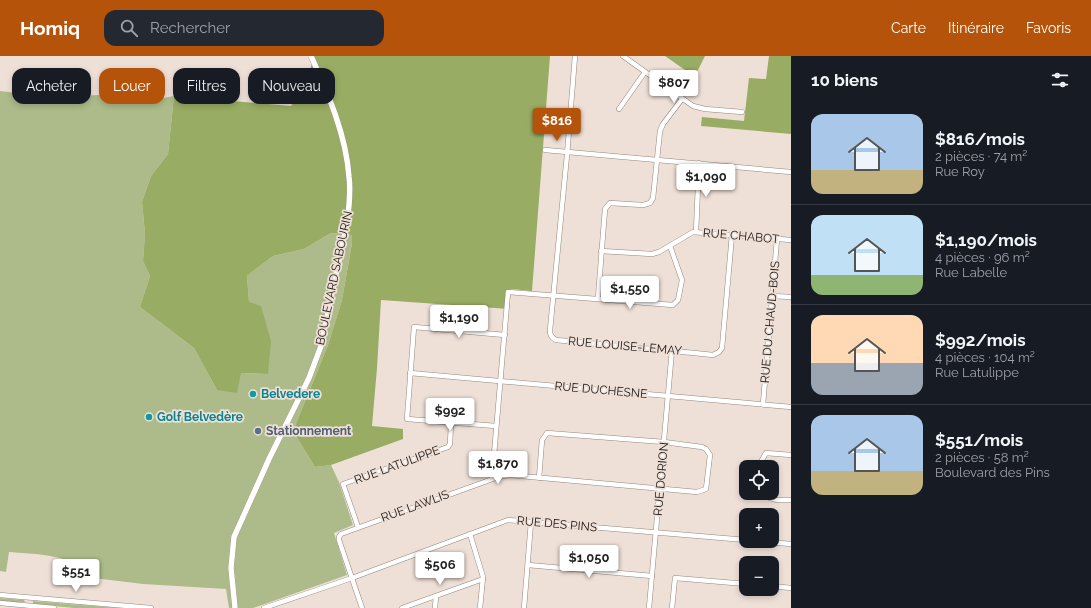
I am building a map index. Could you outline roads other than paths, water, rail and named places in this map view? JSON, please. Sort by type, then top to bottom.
[{"type":"street","name":"BOULEVARD SABOURIN","points":[[235,608],[231,568],[234,537],[269,459],[306,384],[321,346],[347,223],[349,205],[349,177],[344,143],[330,100],[311,56]]},
{"type":"street","name":"RUE LOUISE-LEMAY","points":[[575,56],[550,335],[556,340],[713,354],[720,352],[722,348],[732,235]]},
{"type":"street","points":[[623,56],[691,105],[700,108],[742,112]]},
{"type":"street","points":[[619,109],[645,72]]},
{"type":"street","points":[[598,298],[605,209],[610,204],[643,205],[650,203],[653,198],[661,128],[682,99]]},
{"type":"street","points":[[545,150],[791,172]]},
{"type":"street","points":[[696,232],[700,163]]},
{"type":"street","name":"RUE CHABOT","points":[[602,251],[652,254],[670,246],[689,233],[696,232],[791,240]]},
{"type":"street","name":"RUE DU CHAUD-BOIS","points":[[763,404],[777,239]]},
{"type":"street","points":[[492,478],[508,292],[672,305],[678,300],[682,280],[670,246]]},
{"type":"street","points":[[772,296],[791,297]]},
{"type":"street","points":[[496,426],[451,424],[407,419],[414,327],[504,335]]},
{"type":"street","name":"RUE DORION","points":[[649,608],[672,350]]},
{"type":"street","name":"RUE DUCHESNE","points":[[410,373],[791,407]]},
{"type":"street","name":"RUE LATULIPPE","points":[[358,527],[343,484],[448,447],[450,444],[451,424]]},
{"type":"street","points":[[539,478],[542,440],[547,434],[664,442]]},
{"type":"street","name":"RUE LAWLIS","points":[[352,578],[339,537],[341,534],[492,478],[510,475],[660,490],[697,492],[706,489],[710,455],[706,449],[702,447],[664,442]]},
{"type":"street","points":[[762,460],[766,453],[791,455]]},
{"type":"street","points":[[779,500],[791,500]]},
{"type":"street","name":"RUE DES PINS","points":[[264,608],[352,578],[508,520],[739,539]]},
{"type":"street","points":[[524,608],[531,522]]},
{"type":"street","points":[[470,534],[483,577],[480,608]]},
{"type":"street","points":[[779,543],[791,544]]},
{"type":"street","points":[[528,565],[652,576]]},
{"type":"street","points":[[352,578],[362,608]]},
{"type":"street","points":[[672,608],[675,578],[739,583]]},
{"type":"street","points":[[402,608],[483,579]]},
{"type":"street","points":[[779,587],[791,588]]},
{"type":"street","points":[[0,595],[150,608]]},
{"type":"street","points":[[435,608],[436,596]]},
{"type":"street","points":[[27,597],[28,607]]},
{"type":"street","points":[[0,603],[28,607],[54,608]]},
{"type":"place","name":"Belvedere","points":[[253,394]]},
{"type":"place","name":"Golf Belvedère","points":[[149,417]]},
{"type":"place","name":"Stationnement","points":[[258,431]]}]
